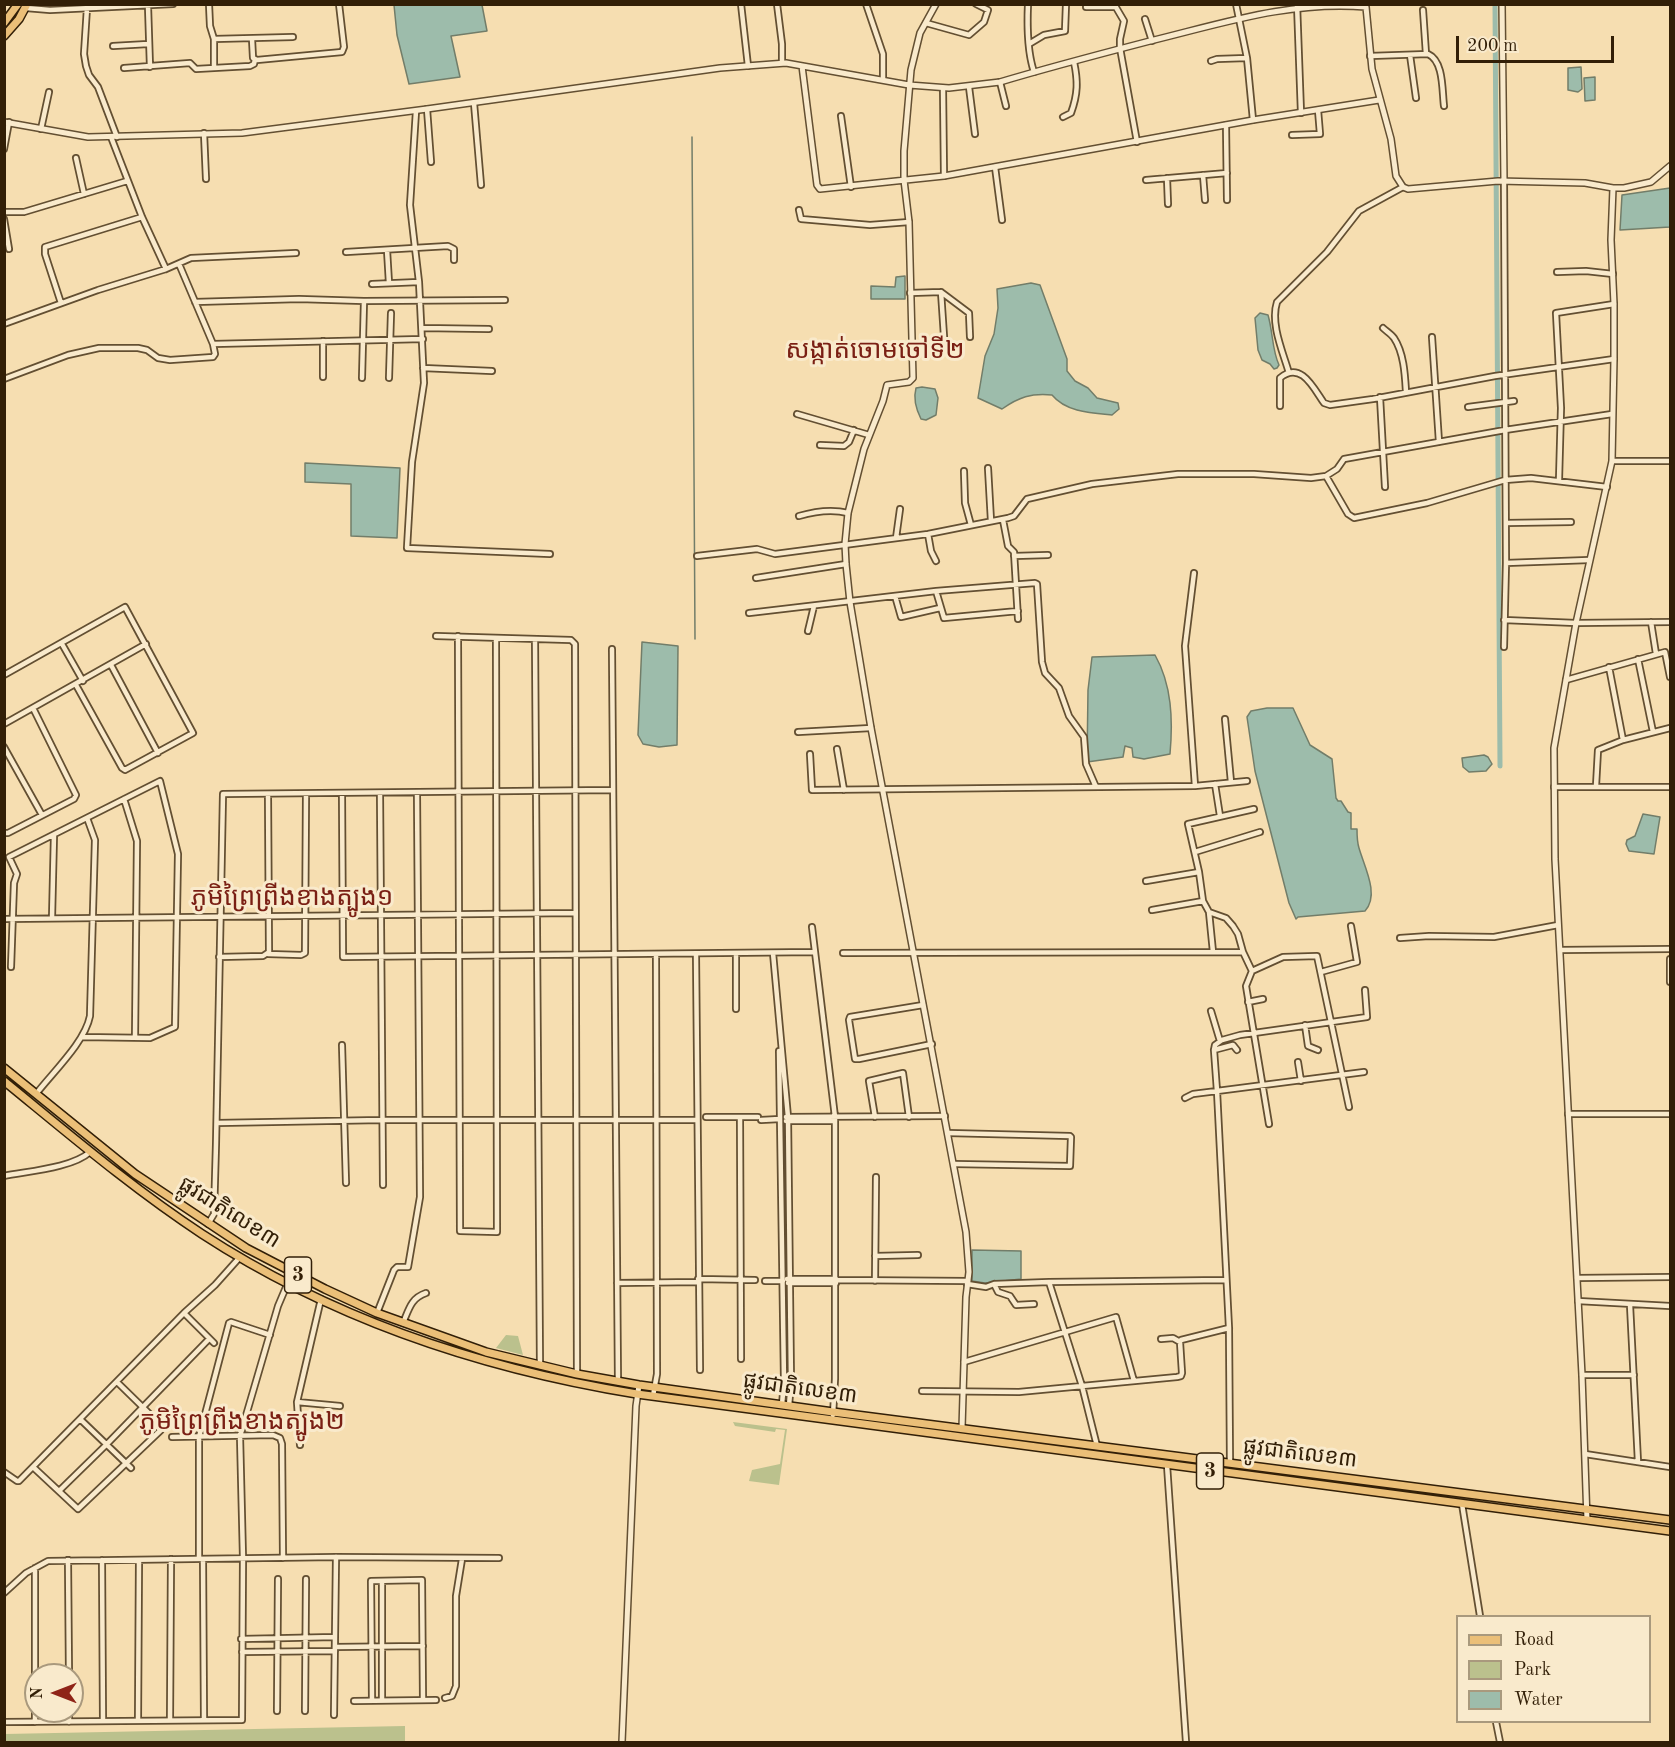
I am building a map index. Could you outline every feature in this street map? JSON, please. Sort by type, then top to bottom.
[{"type":"main road","points":[[4,23],[18,4]]},
{"type":"main road","points":[[4,36],[27,6]]},
{"type":"main road","name":"ផ្លូវជាតិលេខ៣","points":[[4,1068],[135,1174],[246,1248],[292,1273],[403,1323],[475,1348],[540,1366],[618,1382],[834,1412],[1671,1520]]},
{"type":"main road","name":"ផ្លូវជាតិលេខ៣","points":[[4,1081],[136,1189],[240,1257],[321,1299],[398,1333],[473,1359],[548,1378],[637,1395],[1671,1531]]},
{"type":"street","points":[[27,6],[50,10],[173,4]]},
{"type":"street","points":[[209,4],[214,39],[214,67]]},
{"type":"street","points":[[255,59],[342,52],[344,47],[339,4]]},
{"type":"street","points":[[741,4],[748,66]]},
{"type":"street","points":[[777,4],[782,63]]},
{"type":"street","points":[[866,4],[883,54],[883,80]]},
{"type":"street","points":[[936,4],[920,33],[909,85],[904,180],[909,222],[913,378],[909,382],[885,387],[883,401],[869,435],[848,513],[845,544],[850,602],[871,728],[966,1232],[967,1283],[962,1428]]},
{"type":"street","points":[[926,23],[969,35],[984,22],[988,10],[976,4]]},
{"type":"street","points":[[1028,4],[1030,62],[1034,72]]},
{"type":"street","points":[[1029,44],[1044,35],[1065,31],[1066,4]]},
{"type":"street","points":[[1236,4],[1247,58],[1253,120]]},
{"type":"street","points":[[1502,4],[1499,181],[1501,481],[1506,523],[1504,647]]},
{"type":"street","points":[[4,149],[7,122],[88,137],[261,131],[720,68],[782,63],[909,85],[943,88],[969,87],[1000,82],[1120,48],[1297,6],[1366,5],[1370,56],[1379,100],[1391,140],[1396,176],[1403,187],[1408,189],[1499,181],[1585,183],[1613,189],[1651,182],[1671,166]]},
{"type":"street","points":[[148,6],[150,67]]},
{"type":"street","points":[[1086,6],[1115,6],[1124,21],[1120,48],[1137,142]]},
{"type":"street","points":[[1297,6],[1301,113]]},
{"type":"street","points":[[87,8],[84,54],[86,66],[89,75],[98,87],[127,181],[166,269]]},
{"type":"street","points":[[1423,10],[1426,54]]},
{"type":"street","points":[[1145,19],[1152,41]]},
{"type":"street","points":[[214,39],[293,37]]},
{"type":"street","points":[[252,39],[253,58],[255,59]]},
{"type":"street","points":[[113,46],[148,44]]},
{"type":"street","points":[[1410,54],[1416,98]]},
{"type":"street","points":[[1370,56],[1426,54],[1434,57],[1438,64],[1444,106]]},
{"type":"street","points":[[1211,61],[1247,58]]},
{"type":"street","points":[[124,68],[189,63],[196,69],[252,65],[255,59]]},
{"type":"street","points":[[1063,117],[1071,113],[1078,92],[1074,62]]},
{"type":"street","points":[[802,66],[818,188],[851,187],[944,176],[1253,120],[1379,100]]},
{"type":"street","points":[[1000,82],[1006,106]]},
{"type":"street","points":[[969,87],[975,134]]},
{"type":"street","points":[[943,88],[944,176]]},
{"type":"street","points":[[41,129],[49,92]]},
{"type":"street","points":[[474,102],[482,185]]},
{"type":"street","points":[[427,109],[431,162]]},
{"type":"street","points":[[1292,135],[1320,134],[1318,110]]},
{"type":"street","points":[[416,111],[410,205],[419,282],[424,383],[412,462],[406,548],[550,554]]},
{"type":"street","points":[[841,116],[851,187]]},
{"type":"street","points":[[1227,125],[1227,200]]},
{"type":"street","points":[[204,133],[206,179]]},
{"type":"street","points":[[75,158],[84,194]]},
{"type":"street","points":[[995,167],[1002,220]]},
{"type":"street","points":[[1146,180],[1227,173]]},
{"type":"street","points":[[1203,175],[1205,200]]},
{"type":"street","points":[[1167,178],[1168,204]]},
{"type":"street","points":[[4,212],[24,212],[127,181]]},
{"type":"street","points":[[1289,373],[1276,325],[1277,302],[1327,252],[1359,211],[1403,187]]},
{"type":"street","points":[[1587,1520],[1582,1375],[1558,924],[1554,748],[1576,623],[1612,461],[1614,304],[1611,240],[1613,189]]},
{"type":"street","points":[[799,210],[801,219],[870,225],[909,222]]},
{"type":"street","points":[[61,303],[45,254],[45,247],[142,217]]},
{"type":"street","points":[[4,219],[9,249]]},
{"type":"street","points":[[346,252],[452,247],[454,260]]},
{"type":"street","points":[[387,250],[389,283]]},
{"type":"street","points":[[4,324],[166,269],[191,258],[296,253]]},
{"type":"street","points":[[4,379],[85,351],[128,347],[147,350],[158,358],[170,360],[196,360],[213,357],[215,354],[213,344],[179,264]]},
{"type":"street","points":[[1557,272],[1586,271],[1613,274]]},
{"type":"street","points":[[372,284],[419,282]]},
{"type":"street","points":[[910,293],[941,292],[968,311],[970,337]]},
{"type":"street","points":[[941,292],[945,351]]},
{"type":"street","points":[[195,302],[288,299],[505,300]]},
{"type":"street","points":[[362,378],[364,301]]},
{"type":"street","points":[[1559,480],[1561,421],[1556,313],[1614,304]]},
{"type":"street","points":[[389,378],[391,314]]},
{"type":"street","points":[[422,328],[489,329]]},
{"type":"street","points":[[1383,328],[1394,338],[1404,367],[1406,392]]},
{"type":"street","points":[[1432,337],[1439,442]]},
{"type":"street","points":[[213,344],[423,339]]},
{"type":"street","points":[[322,341],[323,377]]},
{"type":"street","points":[[1280,406],[1280,378],[1289,373],[1305,376],[1326,404],[1614,358]]},
{"type":"street","points":[[423,368],[492,371]]},
{"type":"street","points":[[1380,397],[1385,487]]},
{"type":"street","points":[[1468,407],[1514,401]]},
{"type":"street","points":[[796,414],[869,435]]},
{"type":"street","points":[[697,556],[757,549],[775,554],[928,534],[1003,520],[1014,516],[1027,499],[1092,484],[1178,474],[1254,474],[1311,478],[1326,476],[1337,469],[1344,459],[1612,414]]},
{"type":"street","points":[[820,445],[844,446],[849,442],[854,430]]},
{"type":"street","points":[[1612,461],[1671,461]]},
{"type":"street","points":[[988,468],[991,521]]},
{"type":"street","points":[[964,471],[965,502],[971,525]]},
{"type":"street","points":[[1326,476],[1348,514],[1354,518],[1428,503],[1501,481],[1531,478],[1607,487]]},
{"type":"street","points":[[896,538],[900,509]]},
{"type":"street","points":[[800,516],[822,511],[848,513]]},
{"type":"street","points":[[1003,520],[1008,546],[1014,552],[1018,619]]},
{"type":"street","points":[[1506,523],[1571,522]]},
{"type":"street","points":[[928,534],[936,561]]},
{"type":"street","points":[[1014,556],[1048,555]]},
{"type":"street","points":[[1506,563],[1589,560]]},
{"type":"street","points":[[756,578],[846,564]]},
{"type":"street","points":[[1194,573],[1185,646],[1195,786]]},
{"type":"street","points":[[749,614],[936,591],[1035,583],[1037,584],[1042,662],[1046,673],[1059,688],[1069,716],[1084,737],[1086,764],[1096,787]]},
{"type":"street","points":[[936,591],[945,618],[1018,611]]},
{"type":"street","points":[[895,596],[901,617],[940,608]]},
{"type":"street","points":[[808,631],[814,606]]},
{"type":"street","points":[[4,675],[125,607],[193,733],[128,769],[122,768],[76,685]]},
{"type":"street","points":[[1504,620],[1576,623],[1671,622]]},
{"type":"street","points":[[1651,622],[1656,654]]},
{"type":"street","points":[[436,636],[572,640],[575,644],[577,1374]]},
{"type":"street","points":[[458,636],[460,1232],[497,1232],[496,638]]},
{"type":"street","points":[[535,639],[540,1366]]},
{"type":"street","points":[[62,644],[83,681]]},
{"type":"street","points":[[4,724],[146,645]]},
{"type":"street","points":[[612,649],[618,1382]]},
{"type":"street","points":[[1565,680],[1668,651],[1671,677]]},
{"type":"street","points":[[1638,659],[1653,732]]},
{"type":"street","points":[[111,665],[158,753]]},
{"type":"street","points":[[1609,667],[1623,740]]},
{"type":"street","points":[[4,833],[74,799],[76,795],[33,708]]},
{"type":"street","points":[[1225,719],[1231,782]]},
{"type":"street","points":[[798,732],[871,728]]},
{"type":"street","points":[[1596,786],[1598,750],[1623,740],[1671,728]]},
{"type":"street","points":[[4,747],[42,815]]},
{"type":"street","points":[[837,748],[844,790]]},
{"type":"street","points":[[810,754],[812,790],[1195,786],[1247,781]]},
{"type":"street","points":[[11,967],[14,883],[17,874],[9,857],[160,781],[178,854],[176,1027],[150,1038],[82,1037]]},
{"type":"street","points":[[1215,784],[1221,816]]},
{"type":"street","points":[[1554,787],[1671,787]]},
{"type":"street","points":[[208,1224],[214,1214],[223,794],[613,790]]},
{"type":"street","points":[[342,793],[343,957],[815,952]]},
{"type":"street","points":[[380,793],[383,1185]]},
{"type":"street","points":[[376,1312],[394,1270],[397,1267],[408,1267],[420,1197],[417,793]]},
{"type":"street","points":[[268,794],[268,954]]},
{"type":"street","points":[[219,957],[268,954],[303,955],[305,953],[306,794]]},
{"type":"street","points":[[124,799],[137,841],[135,1038]]},
{"type":"street","points":[[1213,952],[1209,912],[1203,901],[1200,872],[1188,824],[1254,809]]},
{"type":"street","points":[[36,1094],[82,1037],[89,1024],[94,840],[87,818]]},
{"type":"street","points":[[1195,852],[1260,832]]},
{"type":"street","points":[[52,918],[54,835]]},
{"type":"street","points":[[1146,881],[1200,872]]},
{"type":"street","points":[[1152,910],[1203,901]]},
{"type":"street","points":[[1209,912],[1226,918],[1238,934],[1252,971]]},
{"type":"street","points":[[4,919],[575,913]]},
{"type":"street","points":[[1400,938],[1494,937],[1558,924]]},
{"type":"street","points":[[1321,972],[1357,962],[1351,926]]},
{"type":"street","points":[[812,927],[835,1119],[836,1281],[832,1421]]},
{"type":"street","points":[[1560,950],[1671,949]]},
{"type":"street","points":[[843,953],[1243,952]]},
{"type":"street","points":[[773,953],[788,1119],[790,1382],[785,1405]]},
{"type":"street","points":[[696,954],[700,1370]]},
{"type":"street","points":[[736,954],[736,1009]]},
{"type":"street","points":[[653,1396],[657,1374],[656,955]]},
{"type":"street","points":[[1269,1124],[1246,986],[1252,971],[1283,957],[1297,958],[1315,955],[1321,972],[1349,1107]]},
{"type":"street","points":[[1671,958],[1671,981]]},
{"type":"street","points":[[1230,1463],[1229,1328],[1215,1045],[1220,1041],[1254,1033],[1367,1017],[1365,990]]},
{"type":"street","points":[[1248,1002],[1263,999]]},
{"type":"street","points":[[923,1005],[850,1017],[853,1053],[855,1059],[860,1059],[932,1044]]},
{"type":"street","points":[[1211,1011],[1220,1041]]},
{"type":"street","points":[[778,1012],[785,1405]]},
{"type":"street","points":[[1305,1025],[1308,1046],[1318,1050]]},
{"type":"street","points":[[342,1045],[346,1183]]},
{"type":"street","points":[[1214,1050],[1233,1045],[1237,1050]]},
{"type":"street","points":[[1298,1062],[1301,1081]]},
{"type":"street","points":[[1185,1098],[1193,1094],[1364,1071]]},
{"type":"street","points":[[874,1117],[869,1081],[903,1074],[909,1117]]},
{"type":"street","points":[[1568,1114],[1671,1113]]},
{"type":"street","points":[[706,1117],[835,1119],[945,1116]]},
{"type":"street","points":[[740,1117],[741,1359]]},
{"type":"street","points":[[217,1123],[344,1120],[697,1120]]},
{"type":"street","points":[[948,1133],[1071,1137],[1070,1166],[954,1164]]},
{"type":"street","points":[[4,1176],[58,1166],[84,1157],[90,1152]]},
{"type":"street","points":[[875,1281],[876,1177]]},
{"type":"street","points":[[875,1256],[918,1255]]},
{"type":"street","points":[[4,1472],[16,1481],[33,1467],[184,1313],[215,1285],[240,1257]]},
{"type":"street","points":[[84,1722],[242,1720],[243,1558],[240,1436],[278,1306],[292,1273]]},
{"type":"street","points":[[1577,1278],[1671,1276]]},
{"type":"street","points":[[617,1283],[754,1280]]},
{"type":"street","points":[[765,1281],[967,1283],[986,1287],[994,1284],[1049,1282],[1226,1280]]},
{"type":"street","points":[[1049,1282],[1082,1386],[1097,1446]]},
{"type":"street","points":[[994,1284],[998,1292],[1010,1296],[1016,1305],[1034,1304]]},
{"type":"street","points":[[403,1323],[412,1300],[426,1293]]},
{"type":"street","points":[[300,1444],[297,1402],[321,1299]]},
{"type":"street","points":[[1578,1301],[1671,1306]]},
{"type":"street","points":[[1630,1305],[1638,1462]]},
{"type":"street","points":[[59,1491],[142,1407],[212,1341],[184,1313]]},
{"type":"street","points":[[964,1362],[1116,1317],[1134,1381]]},
{"type":"street","points":[[204,1720],[199,1437],[229,1323],[270,1335]]},
{"type":"street","points":[[1180,1342],[1229,1328]]},
{"type":"street","points":[[1161,1339],[1173,1338],[1180,1342]]},
{"type":"street","points":[[922,1391],[1019,1392],[1181,1376],[1180,1342]]},
{"type":"street","points":[[1582,1375],[1634,1375]]},
{"type":"street","points":[[33,1467],[78,1509],[162,1427],[117,1382]]},
{"type":"street","points":[[622,1743],[639,1385]]},
{"type":"street","points":[[297,1402],[340,1406]]},
{"type":"street","points":[[80,1419],[130,1468]]},
{"type":"street","points":[[172,1437],[273,1436],[280,1438],[282,1444],[283,1558]]},
{"type":"street","points":[[1584,1454],[1671,1467]]},
{"type":"street","points":[[1167,1465],[1186,1743]]},
{"type":"street","points":[[1462,1504],[1480,1615]]},
{"type":"street","points":[[334,1715],[336,1557]]},
{"type":"street","points":[[4,1593],[26,1573],[48,1561],[336,1557],[499,1558]]},
{"type":"street","points":[[170,1720],[171,1559]]},
{"type":"street","points":[[445,1698],[452,1696],[456,1686],[456,1596],[462,1559]]},
{"type":"street","points":[[68,1560],[69,1663]]},
{"type":"street","points":[[102,1560],[102,1721]]},
{"type":"street","points":[[138,1560],[138,1721]]},
{"type":"street","points":[[35,1568],[35,1663]]},
{"type":"street","points":[[277,1711],[278,1579]]},
{"type":"street","points":[[305,1711],[306,1579]]},
{"type":"street","points":[[372,1700],[371,1581],[422,1580],[423,1700]]},
{"type":"street","points":[[382,1581],[382,1700]]},
{"type":"street","points":[[242,1639],[335,1637]]},
{"type":"street","points":[[242,1652],[306,1652],[372,1646],[423,1646]]},
{"type":"street","points":[[354,1701],[436,1700]]},
{"type":"street","points":[[4,1722],[24,1722]]},
{"type":"street","points":[[1496,1723],[1500,1743]]},
{"type":"green space","points":[[506,1335],[518,1336],[523,1355],[496,1348]]},
{"type":"green space","points":[[733,1422],[787,1429],[779,1485],[749,1481],[752,1470],[780,1464],[785,1430],[776,1429],[775,1432],[735,1426]]},
{"type":"green space","points":[[405,1726],[405,1742],[4,1742],[5,1734]]},
{"type":"water","points":[[394,5],[482,5],[487,31],[451,36],[460,77],[409,84],[397,35]]},
{"type":"water","points":[[1581,67],[1582,89],[1578,92],[1568,90],[1568,68]]},
{"type":"water","points":[[1595,77],[1595,100],[1585,101],[1584,78]]},
{"type":"water","points":[[1670,188],[1670,227],[1620,230],[1622,195]]},
{"type":"water","points":[[905,276],[905,299],[871,299],[871,286],[895,287],[896,277]]},
{"type":"water","points":[[1031,283],[1040,285],[1067,359],[1067,371],[1075,381],[1088,388],[1097,398],[1118,403],[1119,409],[1112,415],[1072,408],[1064,405],[1052,395],[1026,397],[1002,409],[978,398],[985,356],[994,334],[998,308],[997,289]]},
{"type":"water","points":[[1260,313],[1268,315],[1270,321],[1279,365],[1274,369],[1262,360],[1258,350],[1255,318]]},
{"type":"water","points":[[916,388],[935,389],[938,398],[936,415],[926,420],[921,419],[915,400]]},
{"type":"water","points":[[305,463],[400,468],[397,538],[351,536],[351,484],[305,482]]},
{"type":"water","points":[[642,642],[678,646],[677,745],[659,747],[643,744],[638,735]]},
{"type":"water","points":[[1155,655],[1165,678],[1170,703],[1170,754],[1144,759],[1133,757],[1132,748],[1125,746],[1123,757],[1087,762],[1088,690],[1092,657]]},
{"type":"water","points":[[1267,708],[1293,708],[1310,745],[1332,759],[1336,798],[1351,813],[1351,829],[1357,829],[1358,846],[1370,880],[1371,897],[1365,911],[1296,919],[1289,903],[1255,771],[1247,717],[1251,711]]},
{"type":"water","points":[[1484,755],[1492,764],[1486,771],[1469,772],[1463,767],[1462,758]]},
{"type":"water","points":[[1643,814],[1660,817],[1654,854],[1629,851],[1626,844],[1627,840],[1635,836]]},
{"type":"water","points":[[972,1250],[1021,1251],[1021,1279],[985,1283],[972,1281]]},
{"type":"waterway","points":[[1495,4],[1500,766]]},
{"type":"waterway","points":[[692,137],[695,639]]},
{"type":"district","name":"សង្កាត់ចោមចៅទី២","points":[[875,351]]},
{"type":"district","name":"ភូមិព្រៃព្រីងខាងត្បូង១","points":[[292,898]]},
{"type":"district","name":"ភូមិព្រៃព្រីងខាងត្បូង២","points":[[242,1422]]}]
